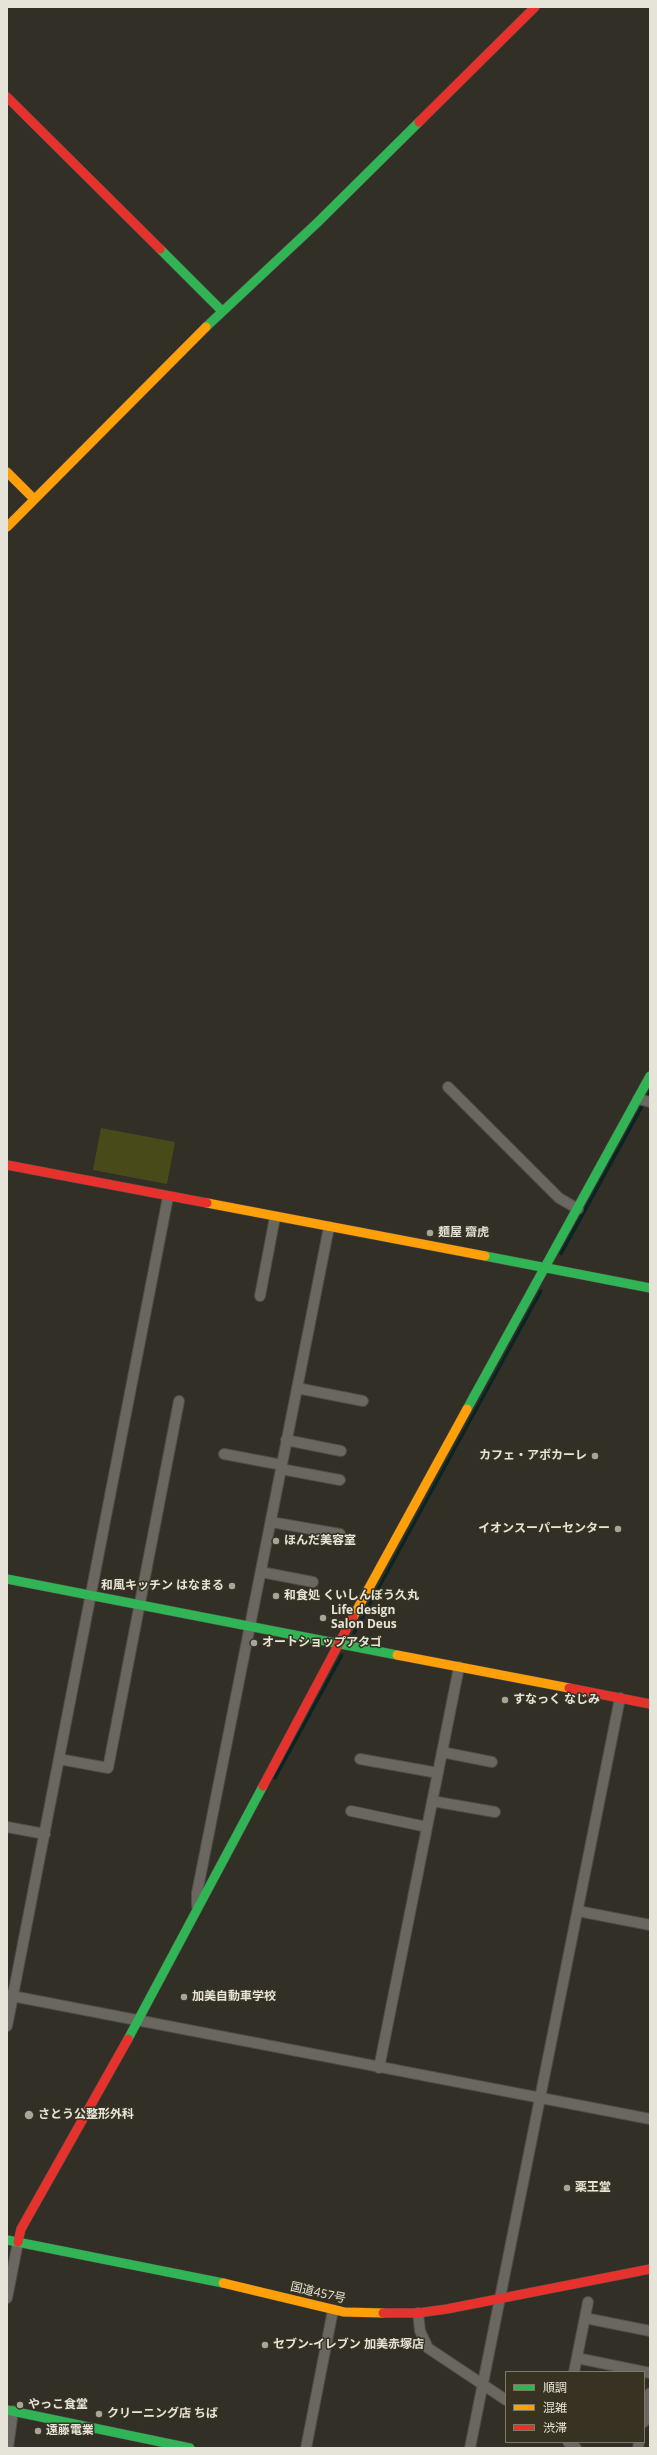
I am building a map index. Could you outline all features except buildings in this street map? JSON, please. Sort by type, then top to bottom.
[{"type":"main road","points":[[7,527],[222,310],[318,222],[535,7]]},
{"type":"main road","points":[[7,96],[222,310]]},
{"type":"main road","points":[[7,472],[34,499]]},
{"type":"main road","points":[[18,2242],[21,2229],[138,2019],[197,1906],[544,1269],[578,1209],[645,1101],[650,1076]]},
{"type":"main road","points":[[7,1165],[544,1269],[650,1288]]},
{"type":"main road","points":[[7,1579],[650,1704]]},
{"type":"main road","name":"国道457号","points":[[7,2240],[233,2285],[344,2312],[418,2312],[499,2299],[650,2269]]},
{"type":"main road","points":[[10,2410],[190,2448]]},
{"type":"street","points":[[448,1087],[559,1198],[578,1209]]},
{"type":"street","points":[[7,2026],[10,1995],[45,1834],[168,1197]]},
{"type":"street","points":[[260,1296],[275,1217]]},
{"type":"street","points":[[197,1906],[197,1893],[329,1227]]},
{"type":"street","points":[[297,1388],[363,1401]]},
{"type":"street","points":[[59,1759],[108,1768],[179,1401]]},
{"type":"street","points":[[286,1440],[341,1450]]},
{"type":"street","points":[[224,1454],[340,1480]]},
{"type":"street","points":[[271,1522],[340,1534]]},
{"type":"street","points":[[261,1572],[313,1582]]},
{"type":"street","points":[[379,2068],[459,1667]]},
{"type":"street","points":[[470,2448],[620,1698]]},
{"type":"street","points":[[442,1752],[492,1762]]},
{"type":"street","points":[[360,1759],[438,1773]]},
{"type":"street","points":[[432,1801],[495,1812]]},
{"type":"street","points":[[351,1811],[427,1827]]},
{"type":"street","points":[[7,1827],[45,1834]]},
{"type":"street","points":[[578,1911],[650,1924]]},
{"type":"street","points":[[10,1995],[138,2019],[379,2068],[650,2119]]},
{"type":"street","points":[[7,2298],[18,2242]]},
{"type":"street","points":[[574,2371],[588,2302]]},
{"type":"street","points":[[306,2448],[333,2310]]},
{"type":"street","points":[[418,2312],[420,2331],[428,2348],[505,2399]]},
{"type":"street","points":[[585,2318],[650,2331]]},
{"type":"street","points":[[577,2358],[640,2371]]},
{"type":"street","points":[[645,2416],[650,2393]]},
{"type":"street","points":[[8,2448],[10,2410]]},
{"type":"green space","points":[[101,1128],[175,1142],[167,1184],[93,1170]]},
{"type":"waterway","points":[[647,1098],[650,1092]]},
{"type":"waterway","points":[[561,1254],[644,1103]]},
{"type":"waterway","points":[[354,1633],[541,1291]]},
{"type":"waterway","points":[[275,1778],[342,1655]]},
{"type":"traffic: fast","points":[[206,327],[318,222],[419,122]]},
{"type":"traffic: fast","points":[[160,249],[222,311]]},
{"type":"traffic: fast","points":[[467,1409],[650,1076]]},
{"type":"traffic: fast","points":[[485,1256],[650,1288]]},
{"type":"traffic: fast","points":[[7,1579],[397,1655]]},
{"type":"traffic: fast","points":[[128,2039],[263,1786]]},
{"type":"traffic: fast","points":[[7,2240],[223,2283]]},
{"type":"traffic: fast","points":[[7,2410],[190,2448]]},
{"type":"traffic: slow","points":[[7,527],[206,327]]},
{"type":"traffic: slow","points":[[7,472],[34,499]]},
{"type":"traffic: slow","points":[[207,1203],[485,1256]]},
{"type":"traffic: slow","points":[[353,1617],[467,1409]]},
{"type":"traffic: slow","points":[[397,1655],[569,1688]]},
{"type":"traffic: slow","points":[[223,2283],[344,2312],[383,2313]]},
{"type":"traffic: jam","points":[[419,122],[535,7]]},
{"type":"traffic: jam","points":[[7,97],[160,249]]},
{"type":"traffic: jam","points":[[7,1165],[207,1203]]},
{"type":"traffic: jam","points":[[263,1786],[353,1617]]},
{"type":"traffic: jam","points":[[569,1688],[650,1704]]},
{"type":"traffic: jam","points":[[18,2242],[21,2229],[128,2039]]},
{"type":"traffic: jam","points":[[383,2313],[418,2313],[447,2309],[650,2269]]},
{"type":"place","name":"麺屋 齋虎","points":[[430,1233]]},
{"type":"place","name":"カフェ・アボカーレ","points":[[595,1456]]},
{"type":"place","name":"イオンスーパーセンター","points":[[618,1529]]},
{"type":"place","name":"ほんだ美容室","points":[[276,1541]]},
{"type":"place","name":"和風キッチン はなまる","points":[[232,1586]]},
{"type":"place","name":"和食処 くいしんぼう久丸","points":[[276,1596]]},
{"type":"place","name":"Life design Salon Deus","points":[[323,1618]]},
{"type":"place","name":"オートショップアタゴ","points":[[254,1643]]},
{"type":"place","name":"すなっく なじみ","points":[[505,1700]]},
{"type":"place","name":"加美自動車学校","points":[[184,1997]]},
{"type":"place","name":"さとう公整形外科","points":[[29,2115]]},
{"type":"place","name":"薬王堂","points":[[567,2188]]},
{"type":"place","name":"セブン-イレブン 加美赤塚店","points":[[265,2345]]},
{"type":"place","name":"やっこ食堂","points":[[20,2405]]},
{"type":"place","name":"クリーニング店 ちば","points":[[99,2414]]},
{"type":"place","name":"遠藤電業","points":[[38,2431]]}]
